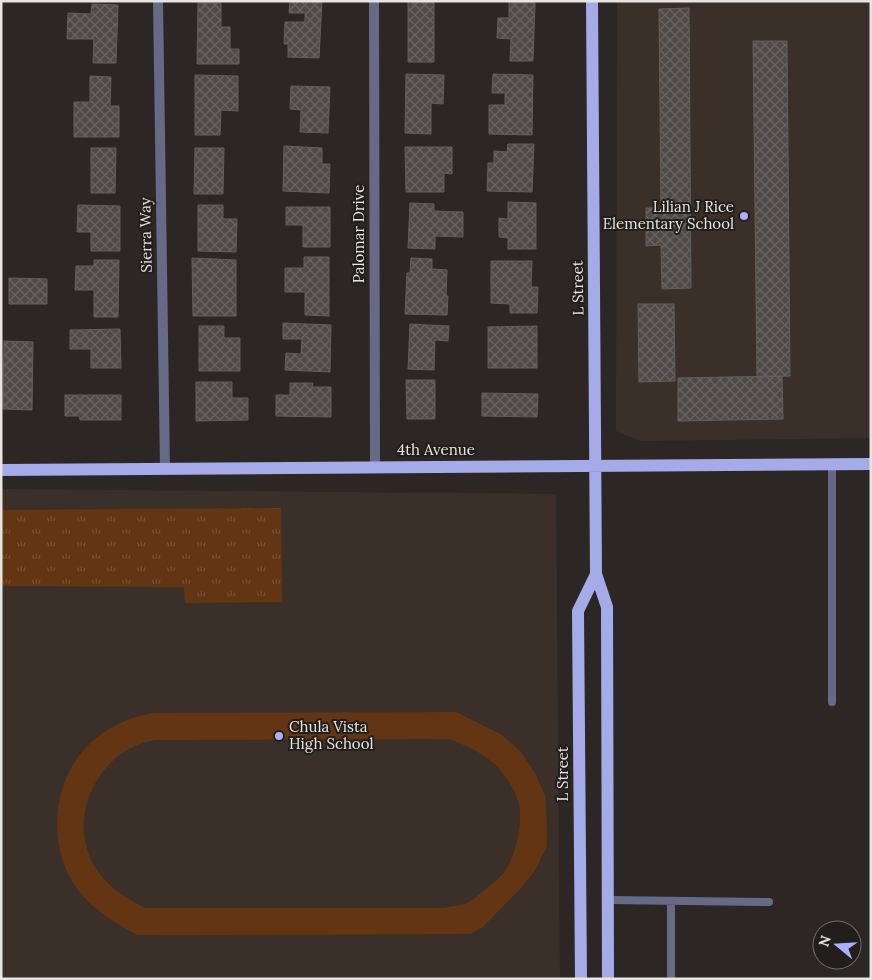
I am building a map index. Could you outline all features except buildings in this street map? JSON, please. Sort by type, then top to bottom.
[{"type":"main road","name":"L Street","points":[[592,1],[596,574],[607,607],[608,979]]},
{"type":"main road","name":"4th Avenue","points":[[1,470],[871,464]]},
{"type":"main road","name":"L Street","points":[[581,979],[578,611],[596,574]]},
{"type":"street","name":"Sierra Way","points":[[158,1],[165,469]]},
{"type":"street","name":"Palomar Drive","points":[[374,1],[375,467]]},
{"type":"lane","points":[[832,465],[832,702]]},
{"type":"lane","points":[[608,900],[770,902]]},
{"type":"lane","points":[[671,901],[671,979]]},
{"type":"shaded area","name":"Lilian J Rice Elementary School","points":[[617,1],[871,1],[871,438],[641,441],[616,431]]},
{"type":"shaded area","name":"Chula Vista High School","points":[[1,489],[556,494],[560,979],[1,979]]},
{"type":"green space","points":[[281,508],[282,602],[185,603],[184,587],[1,586],[1,510]]},
{"type":"green space","points":[[456,712],[502,735],[521,752],[535,773],[545,795],[547,846],[535,871],[519,890],[482,928],[470,934],[137,935],[91,904],[77,888],[64,865],[57,833],[57,816],[64,784],[70,769],[86,747],[103,733],[122,722],[154,713]],"holes":[[[450,739],[471,748],[496,765],[511,785],[520,809],[516,847],[505,871],[491,885],[471,901],[464,904],[444,908],[145,908],[124,896],[105,880],[95,867],[87,848],[84,827],[86,807],[93,788],[104,771],[118,756],[136,746],[156,740]]]},
{"type":"place","name":"Lilian J Rice Elementary School","points":[[744,216]]},
{"type":"place","name":"Chula Vista High School","points":[[279,736]]}]
